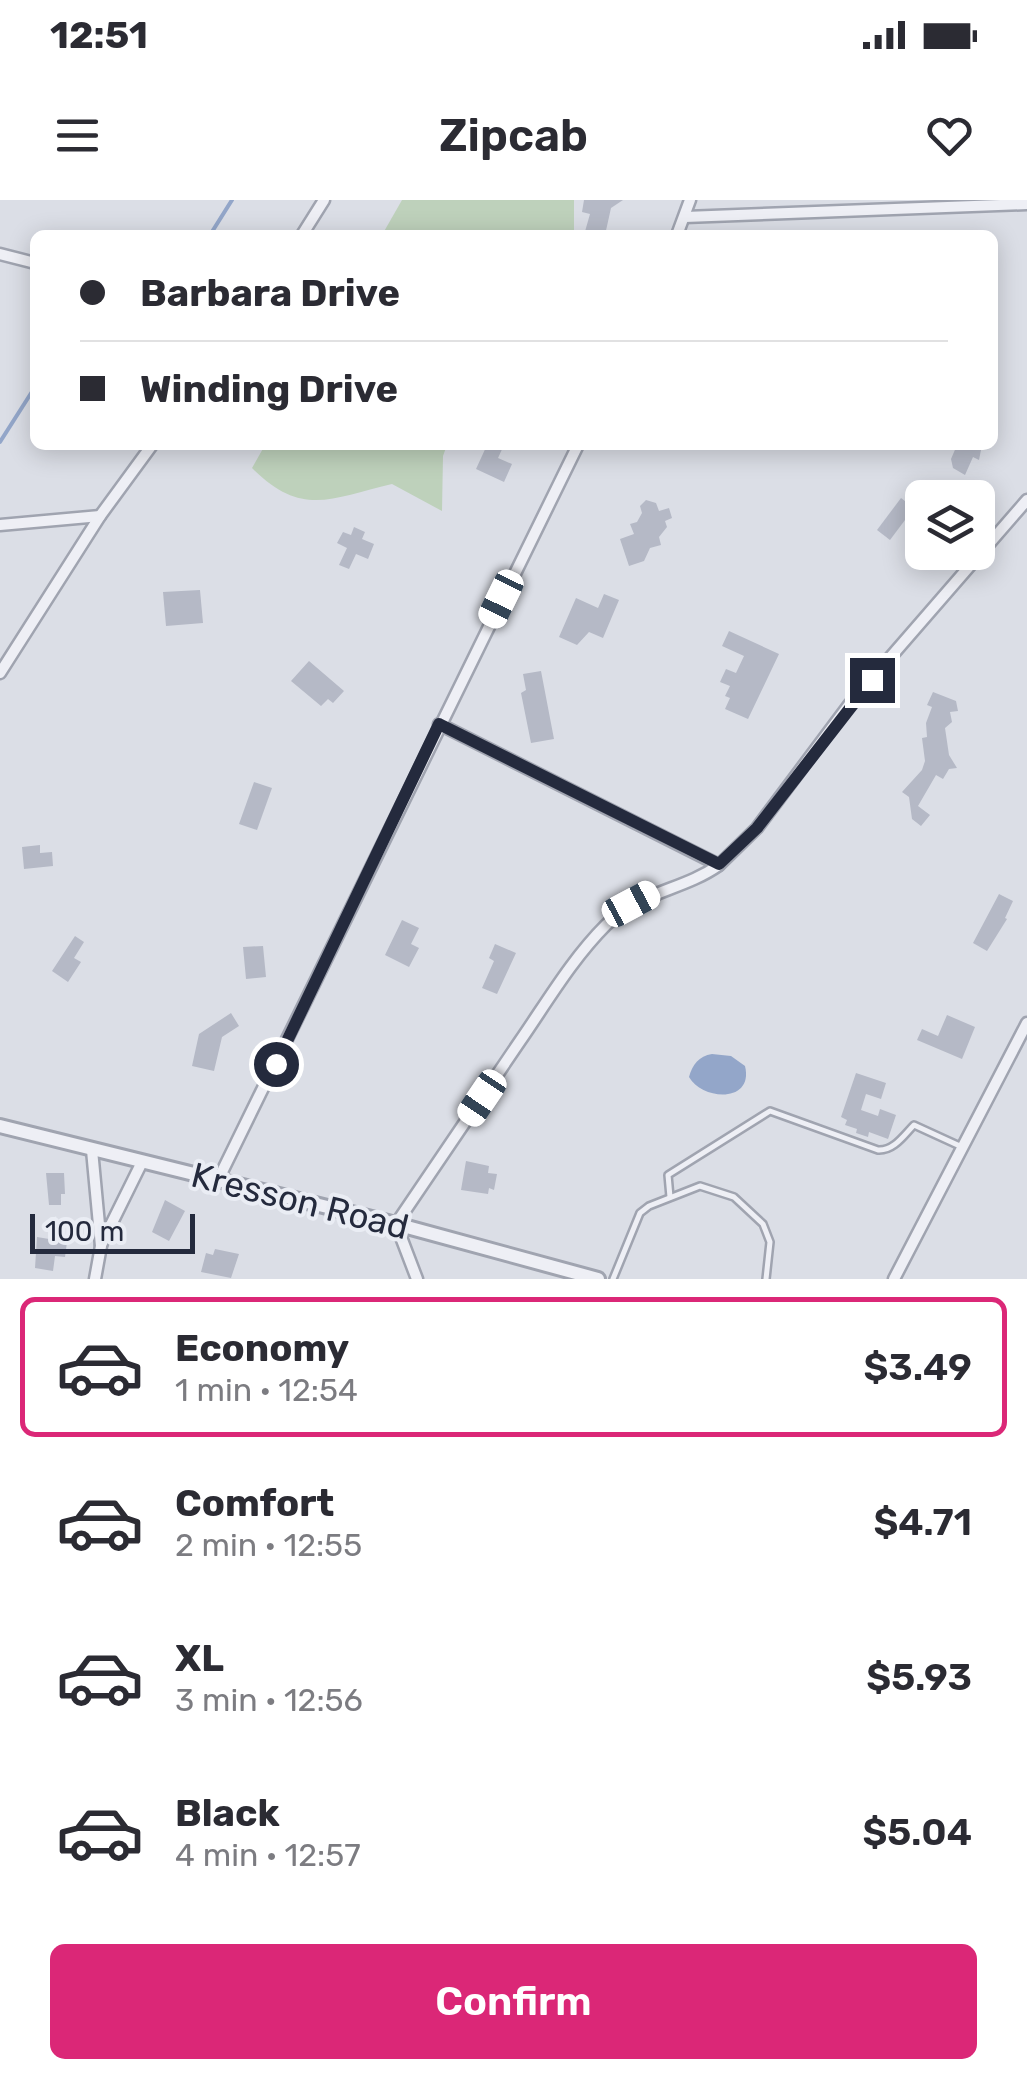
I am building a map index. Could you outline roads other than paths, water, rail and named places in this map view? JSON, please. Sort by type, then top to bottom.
[{"type":"street","points":[[305,230],[324,200]]},
{"type":"street","points":[[679,230],[690,200]]},
{"type":"street","points":[[685,217],[1027,204]]},
{"type":"street","points":[[0,254],[30,262]]},
{"type":"street","points":[[0,673],[100,516],[148,450]]},
{"type":"street","points":[[218,1180],[576,450]]},
{"type":"street","points":[[416,1279],[396,1224],[568,971],[606,924],[631,904],[693,881],[719,864],[757,828],[849,706],[1027,500]]},
{"type":"street","points":[[0,525],[100,516]]},
{"type":"street","points":[[439,724],[719,864]]},
{"type":"street","points":[[894,1279],[1027,1023]]},
{"type":"street","name":"Kresson Road","points":[[0,1126],[396,1224],[598,1279]]},
{"type":"street","points":[[92,1150],[101,1246],[95,1279]]},
{"type":"street","points":[[101,1246],[142,1162]]},
{"type":"lane","points":[[670,1197],[668,1175],[770,1111],[878,1150],[886,1151],[914,1125],[962,1148]]},
{"type":"lane","points":[[613,1279],[640,1213],[700,1186],[734,1197],[764,1224],[770,1242],[766,1279]]},
{"type":"water","points":[[712,1054],[731,1056],[745,1066],[742,1087],[735,1092],[715,1094],[696,1085],[689,1077],[692,1069]]},
{"type":"waterway","points":[[213,230],[232,200]]},
{"type":"waterway","points":[[0,442],[30,395]]}]
